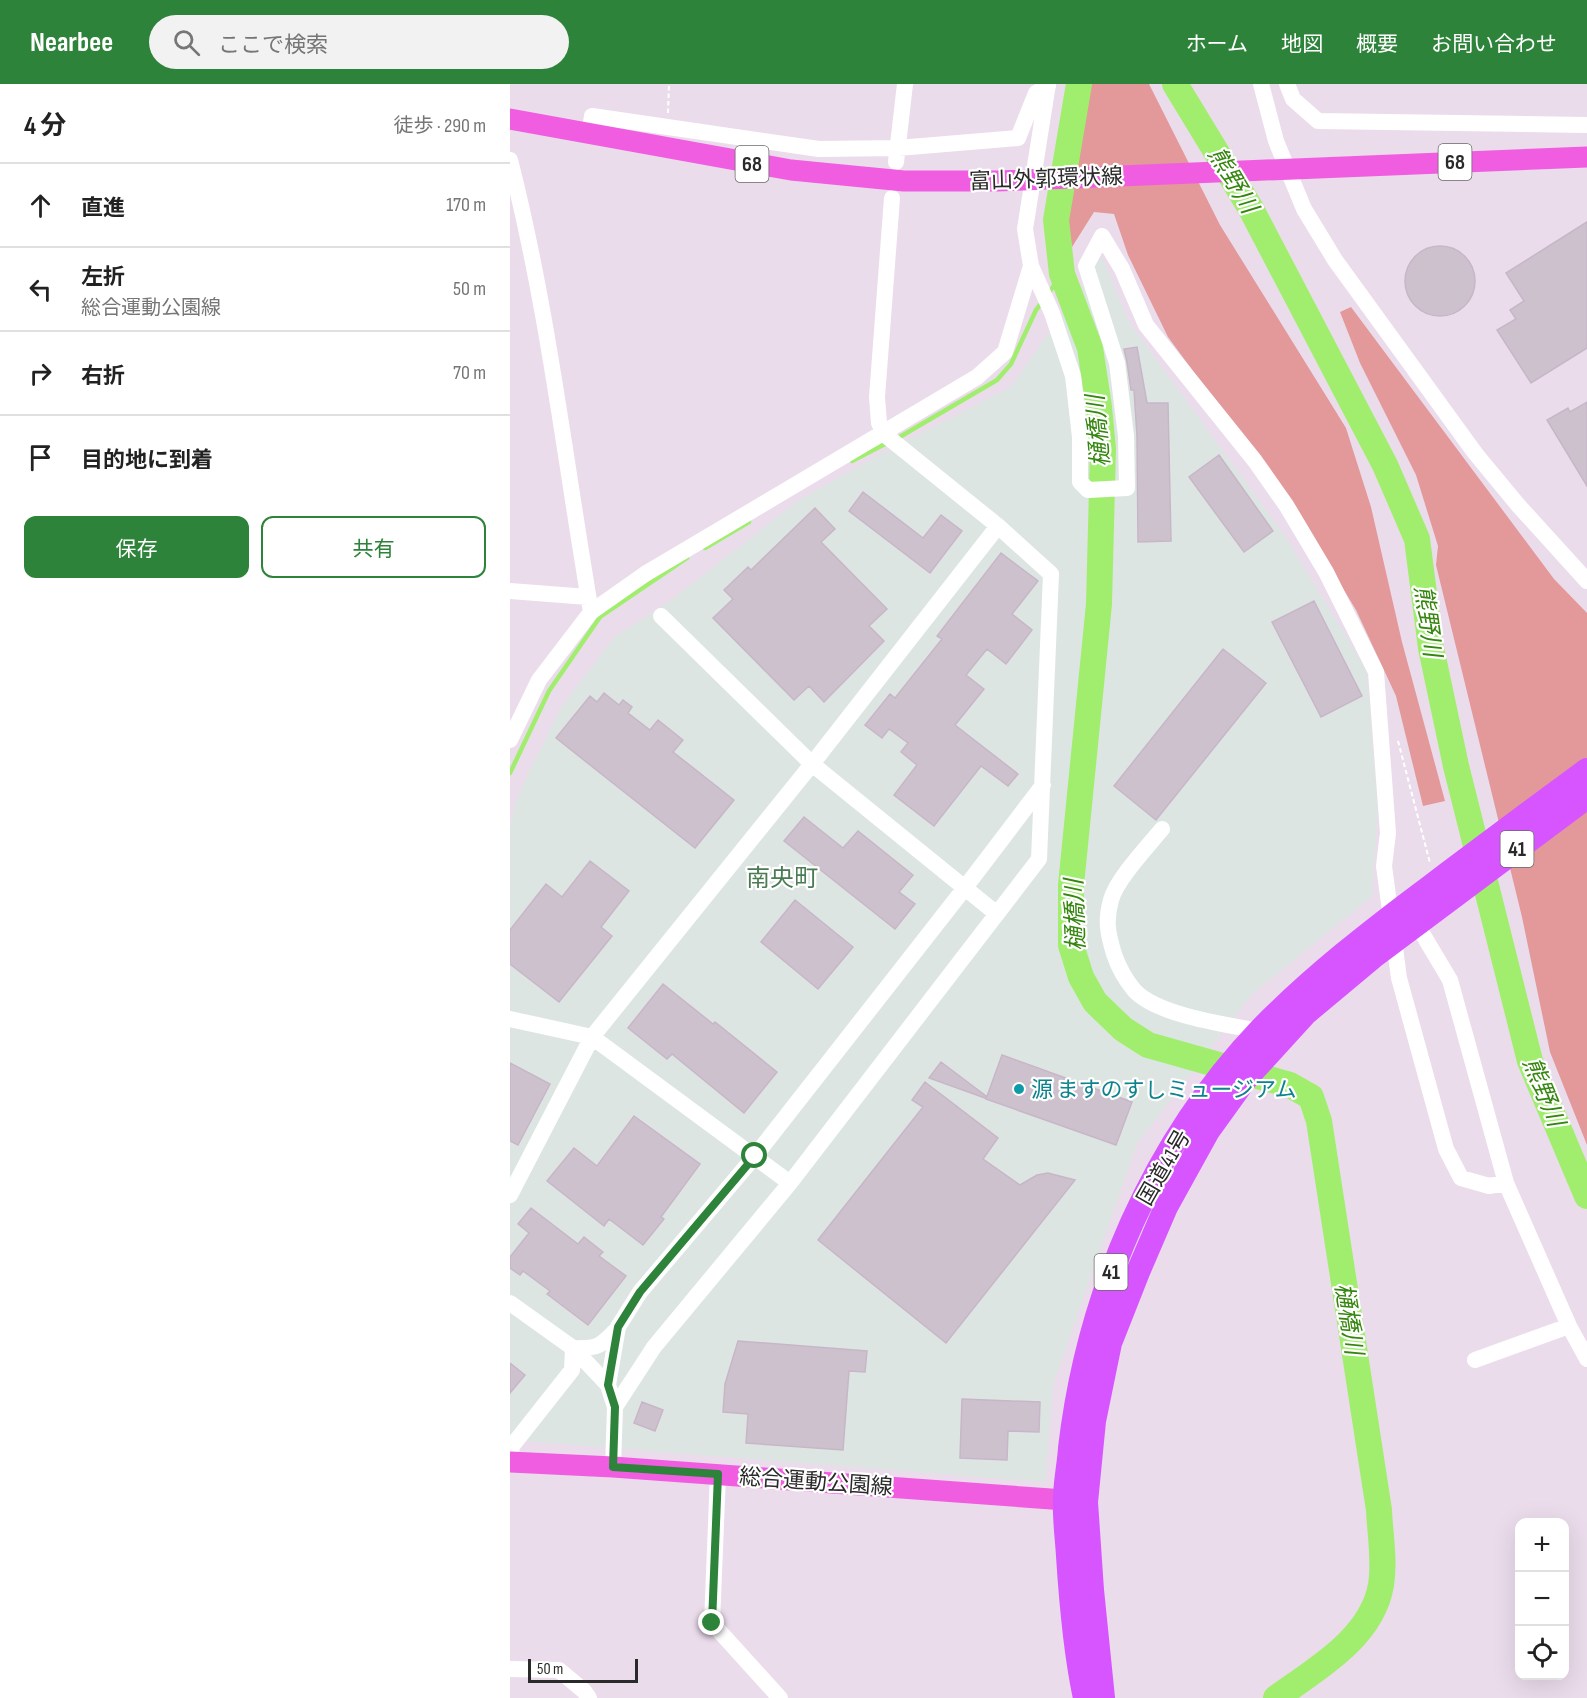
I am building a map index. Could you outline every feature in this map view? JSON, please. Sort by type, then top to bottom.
[{"type":"highway","name":"国道41号","points":[[1103,1698],[1092,1590],[1075,1501],[1110,1343],[1166,1207],[1208,1131],[1244,1082],[1306,1013],[1373,957],[1443,886],[1587,770]]},
{"type":"highway","name":"国道41号","points":[[1443,886],[1587,797]]},
{"type":"highway","name":"国道41号","points":[[1085,1698],[1071,1601],[1075,1501],[1074,1418],[1091,1334],[1113,1268],[1143,1200],[1164,1161],[1221,1075],[1295,996],[1370,933],[1408,920]]},
{"type":"main road","name":"富山外郭環状線","points":[[510,120],[790,171],[904,181],[997,181],[1587,157]]},
{"type":"main road","name":"総合運動公園線","points":[[510,1462],[718,1474],[1075,1501]]},
{"type":"street","points":[[897,155],[905,84]]},
{"type":"street","points":[[1262,84],[1275,141],[1304,209],[1335,260],[1475,453],[1518,505],[1587,581]]},
{"type":"street","points":[[1287,84],[1293,99],[1318,121],[1587,125]]},
{"type":"street","points":[[589,135],[592,116],[819,148],[897,155],[1018,138],[1036,93],[1048,85]]},
{"type":"street","points":[[1048,85],[1025,229],[1031,266],[1052,313],[1073,376],[1080,437],[1080,482],[1088,490],[1127,488],[1126,435],[1117,363],[1086,266],[1102,236],[1122,269],[1146,325],[1255,461],[1286,505],[1326,572],[1376,672],[1388,832],[1384,866],[1400,978],[1446,1149],[1461,1178],[1489,1186],[1506,1183]]},
{"type":"street","points":[[510,160],[522,208],[550,353],[590,605]]},
{"type":"street","points":[[615,1407],[654,1347],[790,1183],[1039,859],[1051,574],[998,526],[884,434],[879,423],[877,397],[892,198]]},
{"type":"street","points":[[510,740],[538,680],[590,605],[884,434],[977,377],[1005,352],[1031,266]]},
{"type":"street","points":[[510,1195],[592,1037],[812,764],[998,526]]},
{"type":"street","points":[[510,591],[590,605]]},
{"type":"street","points":[[661,616],[812,764],[997,914]]},
{"type":"street","points":[[573,1348],[589,1349],[602,1346],[618,1327],[640,1292],[755,1156],[964,889],[1043,784]]},
{"type":"street","points":[[1162,829],[1129,869],[1111,898],[1107,931],[1118,966],[1135,991],[1162,1008],[1260,1031]]},
{"type":"street","points":[[1408,920],[1450,980],[1506,1183],[1569,1326],[1587,1359]]},
{"type":"street","points":[[510,1019],[592,1037],[790,1183]]},
{"type":"street","points":[[510,1304],[573,1348],[608,1385],[615,1407],[613,1467]]},
{"type":"street","points":[[1475,1360],[1569,1326]]},
{"type":"street","points":[[608,1385],[618,1327]]},
{"type":"street","points":[[510,1462],[512,1446],[572,1370],[573,1348]]},
{"type":"street","points":[[718,1474],[712,1623],[780,1698]]},
{"type":"street","points":[[510,1669],[559,1670],[589,1698]]},
{"type":"path","points":[[668,128],[669,84]]},
{"type":"path","points":[[1396,736],[1443,886]]},
{"type":"shaded area","points":[[1088,84],[1149,84],[1220,225],[1346,428],[1371,507],[1402,642],[1445,801],[1423,806],[1396,696],[1356,610],[1298,514],[1168,337],[1128,255],[1114,214],[1094,212],[1072,247],[1067,217]]},
{"type":"shaded area","points":[[1102,256],[1129,322],[1285,536],[1367,671],[1378,810],[1372,896],[1251,995],[1137,1144],[1053,1385],[1045,1482],[510,1440],[510,827],[515,804],[529,771],[562,706],[614,637],[667,603],[799,500],[888,450],[1011,387]]},
{"type":"shaded area","points":[[1351,307],[1554,579],[1587,613],[1587,1145],[1550,1052],[1522,917],[1436,565],[1438,546],[1416,475],[1360,363],[1340,312]]},
{"type":"building","points":[[1587,222],[1587,348],[1531,383],[1497,330],[1516,319],[1510,310],[1524,301],[1506,273]]},
{"type":"building","points":[[1440,246],[1453,249],[1465,256],[1472,268],[1475,281],[1472,294],[1465,306],[1453,313],[1440,316],[1427,313],[1415,306],[1408,294],[1405,281],[1408,268],[1415,256],[1427,249]]},
{"type":"building","points":[[1137,347],[1147,403],[1168,403],[1171,541],[1138,542],[1134,390],[1131,390],[1124,349]]},
{"type":"building","points":[[1587,402],[1587,486],[1547,420],[1568,408],[1570,412]]},
{"type":"building","points":[[1219,455],[1273,531],[1244,552],[1189,477]]},
{"type":"building","points":[[863,492],[923,538],[941,515],[962,531],[930,573],[849,511]]},
{"type":"building","points":[[815,508],[835,529],[821,542],[887,609],[869,626],[884,641],[824,702],[809,686],[794,700],[713,618],[733,599],[724,590],[748,567],[751,570]]},
{"type":"building","points":[[1001,553],[1038,581],[1012,614],[1032,630],[1006,664],[987,649],[966,675],[984,689],[955,725],[1018,774],[1008,786],[981,766],[934,826],[894,795],[917,765],[901,752],[908,743],[889,729],[882,738],[865,725],[890,694],[895,698],[942,639],[937,636]]},
{"type":"building","points":[[1314,601],[1362,696],[1321,717],[1272,622]]},
{"type":"building","points":[[1223,649],[1266,683],[1156,820],[1114,786]]},
{"type":"building","points":[[604,693],[619,705],[623,700],[632,707],[628,713],[650,730],[658,720],[683,740],[673,752],[734,800],[695,848],[556,738],[590,696],[597,702]]},
{"type":"building","points":[[804,817],[843,848],[858,831],[913,875],[899,892],[915,904],[895,929],[784,841]]},
{"type":"building","points":[[590,861],[629,891],[601,927],[612,936],[559,1002],[510,964],[510,930],[546,884],[562,897]]},
{"type":"building","points":[[795,900],[853,947],[818,989],[761,942]]},
{"type":"building","points":[[663,984],[777,1072],[744,1113],[672,1054],[667,1059],[628,1028]]},
{"type":"building","points":[[1002,1055],[1132,1102],[1116,1145],[986,1099]]},
{"type":"building","points":[[941,1062],[986,1096],[985,1098],[929,1078]]},
{"type":"building","points":[[510,1063],[550,1084],[518,1145],[510,1141]]},
{"type":"building","points":[[925,1082],[998,1138],[983,1159],[1020,1185],[1037,1175],[1048,1173],[1075,1180],[946,1343],[818,1240],[923,1107],[912,1100]]},
{"type":"building","points":[[634,1116],[700,1164],[661,1217],[664,1219],[643,1245],[609,1219],[604,1226],[547,1181],[574,1148],[597,1166]]},
{"type":"building","points":[[531,1208],[578,1244],[584,1237],[603,1252],[599,1256],[626,1276],[588,1325],[547,1294],[550,1291],[523,1271],[520,1275],[510,1268],[510,1257],[529,1233],[518,1224]]},
{"type":"building","points":[[738,1341],[867,1351],[865,1372],[849,1371],[843,1450],[746,1443],[748,1414],[723,1412],[725,1384]]},
{"type":"building","points":[[510,1363],[525,1375],[510,1393]]},
{"type":"building","points":[[962,1399],[1040,1402],[1039,1432],[1008,1431],[1007,1460],[960,1458]]},
{"type":"building","points":[[642,1402],[663,1410],[655,1431],[634,1423]]},
{"type":"waterway","name":"樋橋川","points":[[1079,84],[1056,220],[1062,274],[1090,348],[1103,449],[1099,604],[1071,885],[1071,945],[1081,977],[1095,1002],[1123,1029],[1148,1045],[1290,1085],[1311,1097],[1319,1121],[1379,1510],[1382,1576],[1376,1604],[1366,1621],[1340,1651],[1276,1698]]},
{"type":"waterway","name":"熊野川","points":[[1175,84],[1251,209],[1385,465],[1417,539],[1431,648],[1456,766],[1530,1061],[1587,1196]]},
{"type":"waterway","points":[[1048,294],[1062,274]]},
{"type":"waterway","points":[[898,438],[997,380],[1011,364],[1036,310],[1043,301]]},
{"type":"waterway","points":[[852,461],[887,443]]},
{"type":"waterway","points":[[705,548],[749,522]]},
{"type":"waterway","points":[[510,773],[549,691],[600,617],[687,558]]},
{"type":"place","name":"源 ますのすしミュージアム","points":[[1019,1089]]},
{"type":"district","name":"南央町","points":[[782,878]]},
{"type":"route","points":[[712,1623],[718,1474],[613,1467],[615,1407],[608,1385],[618,1327],[640,1292],[755,1156]]}]
